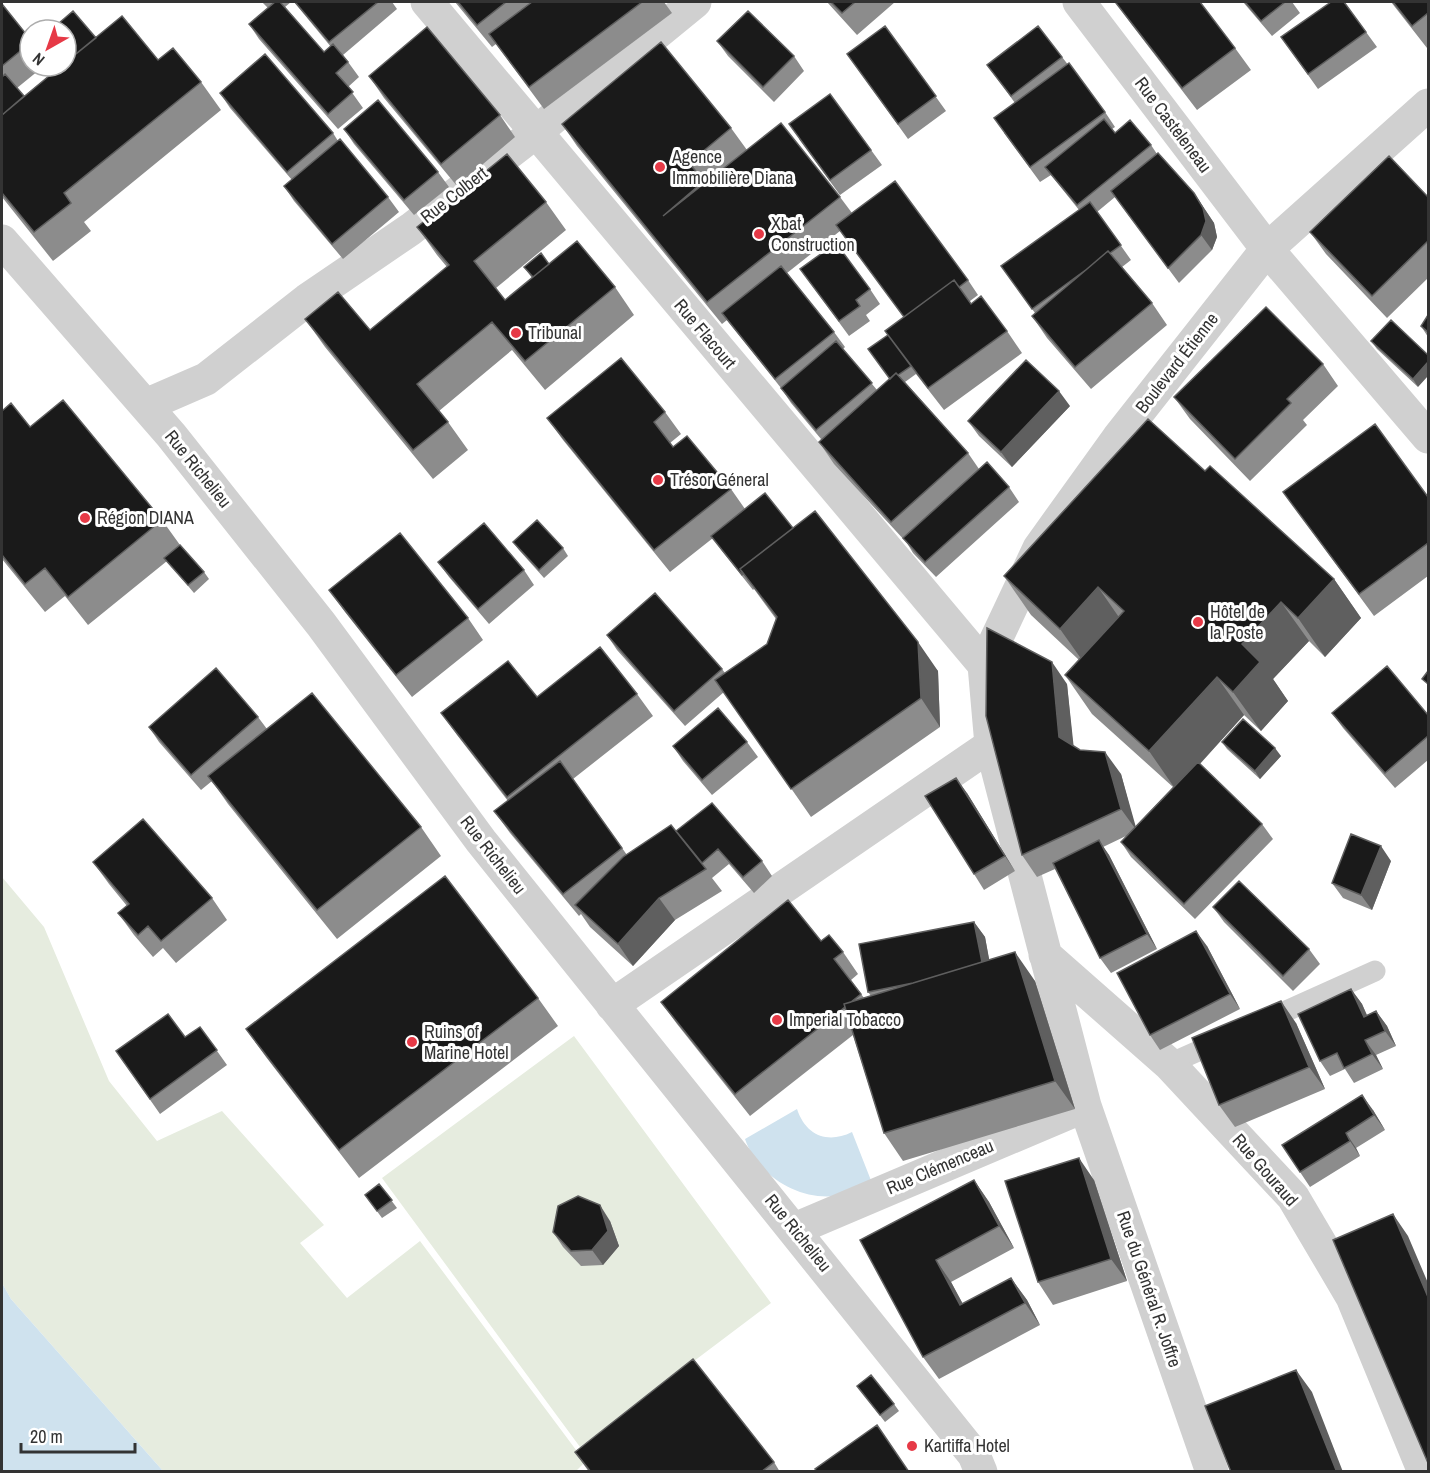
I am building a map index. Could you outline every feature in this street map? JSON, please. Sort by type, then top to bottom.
[{"type":"street","name":"Rue Flacourt","points":[[427,2],[984,665]]},
{"type":"street","name":"Rue Colbert","points":[[146,405],[206,379],[307,300],[411,229],[536,132],[695,2]]},
{"type":"street","name":"Rue Casteleneau","points":[[1079,2],[1267,249],[1428,437]]},
{"type":"street","name":"Boulevard Étienne","points":[[984,665],[1039,548],[1118,438],[1267,249],[1428,105]]},
{"type":"street","name":"Rue Richelieu","points":[[2,241],[171,435],[321,624],[481,841],[795,1229],[974,1455],[981,1472]]},
{"type":"street","name":"Rue Colbert","points":[[171,435],[206,379]]},
{"type":"street","points":[[984,665],[991,745],[1085,1106]]},
{"type":"street","points":[[612,1005],[991,745]]},
{"type":"street","name":"Rue Gouraud","points":[[1045,955],[1169,1064],[1293,1197],[1352,1297],[1424,1472]]},
{"type":"street","name":"Rue Clémenceau","points":[[795,1229],[1085,1106]]},
{"type":"street","name":"Rue du Général R. Joffre","points":[[1085,1106],[1212,1472]]},
{"type":"lane","points":[[1169,1064],[1375,971]]},
{"type":"shaded area","points":[[2,877],[44,927],[109,1081],[157,1141],[222,1111],[324,1225],[300,1243],[347,1298],[420,1241],[585,1462],[576,1471],[163,1471],[11,1299],[2,1283]]},
{"type":"shaded area","points":[[574,1036],[771,1303],[580,1447],[382,1178]]},
{"type":"water","points":[[797,1109],[806,1126],[819,1135],[835,1137],[852,1132],[872,1183],[846,1194],[815,1196],[785,1185],[760,1166],[745,1139]]},
{"type":"water","points":[[2,1283],[11,1299],[163,1471],[2,1471]]},
{"type":"building","points":[[275,2],[280,2],[324,52],[333,44],[348,62],[336,73],[353,92],[328,114],[249,24]]},
{"type":"building","points":[[295,2],[378,2],[329,42]]},
{"type":"building","points":[[458,2],[506,2],[477,25]]},
{"type":"building","points":[[532,2],[642,2],[529,87],[489,34]]},
{"type":"building","points":[[831,2],[855,2],[842,13]]},
{"type":"building","points":[[1200,2],[1235,48],[1182,88],[1116,3]]},
{"type":"building","points":[[1245,2],[1285,2],[1261,21]]},
{"type":"building","points":[[1331,2],[1344,2],[1366,32],[1308,74],[1281,37]]},
{"type":"building","points":[[1393,2],[1428,2],[1428,13],[1412,26]]},
{"type":"building","points":[[2,4],[18,24],[18,53],[2,66]]},
{"type":"building","points":[[73,11],[96,38],[78,52],[78,18],[65,18]]},
{"type":"building","points":[[748,11],[794,56],[763,87],[717,41]]},
{"type":"building","points":[[122,16],[158,60],[173,48],[201,82],[64,193],[71,203],[34,232],[2,193],[2,115],[47,78],[78,78],[78,52]]},
{"type":"building","points":[[885,26],[936,96],[898,124],[847,54]]},
{"type":"building","points":[[1038,26],[1062,57],[1011,96],[987,65]]},
{"type":"building","points":[[427,27],[500,115],[441,164],[369,76]]},
{"type":"building","points":[[661,42],[731,128],[689,163],[704,181],[663,216],[781,123],[840,197],[707,302],[562,124]]},
{"type":"building","points":[[265,54],[333,133],[287,172],[220,93]]},
{"type":"building","points":[[1069,63],[1105,112],[1030,167],[994,118]]},
{"type":"building","points":[[5,74],[24,96],[2,115],[2,77]]},
{"type":"building","points":[[830,94],[871,150],[830,180],[789,124]]},
{"type":"building","points":[[378,100],[438,172],[404,200],[344,129]]},
{"type":"building","points":[[1104,119],[1115,133],[1130,120],[1151,145],[1077,205],[1045,167]]},
{"type":"building","points":[[340,139],[388,197],[332,244],[284,186]]},
{"type":"building","points":[[1158,153],[1194,193],[1203,208],[1206,221],[1201,235],[1168,268],[1111,191]]},
{"type":"building","points":[[507,154],[546,202],[474,261],[505,300],[577,241],[615,287],[525,361],[492,322],[417,384],[448,422],[413,450],[305,319],[338,292],[370,330],[449,265],[417,227]]},
{"type":"building","points":[[1389,156],[1428,197],[1428,241],[1372,296],[1310,232]]},
{"type":"building","points":[[895,181],[968,280],[959,287],[954,280],[904,317],[836,225]]},
{"type":"building","points":[[1090,202],[1121,245],[1110,253],[1108,251],[1032,309],[1001,266]]},
{"type":"building","points":[[836,243],[870,289],[856,300],[860,306],[839,321],[800,269]]},
{"type":"building","points":[[1108,251],[1152,303],[1075,367],[1032,316]]},
{"type":"building","points":[[541,253],[549,264],[533,277],[524,267]]},
{"type":"building","points":[[781,266],[834,332],[775,379],[722,313]]},
{"type":"building","points":[[954,280],[971,304],[981,296],[1007,331],[928,388],[885,331]]},
{"type":"building","points":[[1266,307],[1323,364],[1287,399],[1291,403],[1235,459],[1174,397]]},
{"type":"building","points":[[1428,315],[1428,332],[1421,326]]},
{"type":"building","points":[[1391,320],[1428,355],[1428,362],[1413,379],[1371,341]]},
{"type":"building","points":[[888,335],[911,366],[898,375],[896,373],[890,379],[868,349]]},
{"type":"building","points":[[836,341],[872,383],[816,430],[781,388]]},
{"type":"building","name":"Trésor Géneral","points":[[621,358],[665,412],[654,422],[673,447],[687,436],[731,489],[654,550],[547,418]]},
{"type":"building","points":[[1026,360],[1059,391],[1001,452],[968,421]]},
{"type":"building","points":[[896,373],[968,453],[891,522],[819,442]]},
{"type":"building","points":[[63,400],[162,520],[68,597],[45,568],[25,584],[2,555],[2,411],[11,403],[30,427]]},
{"type":"building","name":"Hôtel de la Poste","points":[[1148,419],[1205,471],[1210,466],[1334,579],[1298,618],[1281,602],[1242,644],[1260,662],[1233,692],[1217,677],[1149,751],[1065,675],[1124,611],[1098,587],[1060,629],[1004,576]]},
{"type":"building","points":[[1375,424],[1428,497],[1428,543],[1359,594],[1283,492]]},
{"type":"building","points":[[987,462],[1009,487],[925,562],[903,538]]},
{"type":"building","points":[[765,493],[793,528],[740,569],[742,575],[711,536]]},
{"type":"building","points":[[815,511],[918,642],[921,698],[791,789],[715,680],[767,644],[777,617],[740,569]]},
{"type":"building","points":[[537,520],[563,548],[539,570],[513,542]]},
{"type":"building","points":[[484,523],[524,570],[478,609],[438,562]]},
{"type":"building","points":[[400,533],[468,618],[396,675],[329,590]]},
{"type":"building","points":[[180,545],[204,572],[188,585],[164,558]]},
{"type":"building","points":[[655,593],[722,669],[674,711],[607,635]]},
{"type":"building","points":[[987,628],[1052,662],[1059,737],[1080,750],[1105,752],[1121,809],[1022,855],[986,716]]},
{"type":"building","points":[[600,647],[637,694],[507,797],[441,713],[508,661],[537,697]]},
{"type":"building","points":[[1387,666],[1428,715],[1428,736],[1385,773],[1332,713]]},
{"type":"building","points":[[216,668],[258,717],[191,775],[149,727]]},
{"type":"building","points":[[1428,671],[1428,684],[1422,679]]},
{"type":"building","points":[[312,693],[421,827],[317,910],[208,776]]},
{"type":"building","points":[[718,708],[747,742],[702,780],[673,746]]},
{"type":"building","points":[[1243,719],[1275,748],[1255,771],[1222,742]]},
{"type":"building","points":[[560,761],[622,848],[563,894],[494,811]]},
{"type":"building","points":[[1198,762],[1262,824],[1184,904],[1121,842]]},
{"type":"building","points":[[956,778],[1005,856],[974,874],[925,796]]},
{"type":"building","points":[[712,803],[762,861],[743,877],[718,849],[702,863],[676,831]]},
{"type":"building","points":[[143,819],[212,898],[161,941],[148,926],[138,935],[118,913],[129,904],[93,862]]},
{"type":"building","points":[[671,825],[706,869],[659,898],[618,944],[575,905],[623,857]]},
{"type":"building","points":[[1351,834],[1381,846],[1361,895],[1332,883]]},
{"type":"building","points":[[1099,840],[1147,934],[1100,958],[1053,863]]},
{"type":"building","name":"Ruins of Marine Hotel","points":[[445,876],[538,998],[339,1150],[246,1029]]},
{"type":"building","points":[[1239,881],[1309,949],[1283,976],[1213,907]]},
{"type":"building","name":"Imperial Tobacco","points":[[788,900],[821,941],[829,935],[843,952],[834,959],[861,994],[851,1002],[844,1004],[845,1007],[735,1094],[661,1002]]},
{"type":"building","points":[[974,922],[982,962],[913,983],[868,992],[859,944]]},
{"type":"building","points":[[1196,931],[1230,994],[1150,1035],[1117,973]]},
{"type":"building","points":[[1015,952],[1055,1081],[884,1133],[844,1004]]},
{"type":"building","points":[[1351,989],[1364,1017],[1376,1011],[1385,1031],[1365,1040],[1372,1054],[1344,1068],[1337,1053],[1320,1061],[1298,1014]]},
{"type":"building","points":[[1281,1001],[1309,1067],[1219,1105],[1192,1038]]},
{"type":"building","points":[[168,1014],[185,1037],[200,1027],[217,1050],[150,1099],[116,1051]]},
{"type":"building","points":[[1362,1095],[1374,1115],[1346,1133],[1350,1141],[1300,1172],[1282,1145]]},
{"type":"building","points":[[1079,1158],[1111,1259],[1038,1282],[1005,1181]]},
{"type":"building","points":[[974,1180],[999,1226],[936,1260],[960,1305],[1011,1278],[1025,1303],[923,1357],[860,1240]]},
{"type":"building","points":[[379,1184],[392,1200],[377,1211],[365,1195]]},
{"type":"building","points":[[578,1196],[600,1205],[608,1231],[592,1250],[571,1251],[553,1232],[558,1206]]},
{"type":"building","points":[[1393,1214],[1428,1297],[1428,1463],[1333,1240]]},
{"type":"building","points":[[693,1359],[774,1462],[761,1472],[591,1472],[575,1452]]},
{"type":"building","points":[[1296,1370],[1336,1470],[1331,1472],[1231,1472],[1205,1406]]},
{"type":"building","points":[[871,1375],[894,1404],[880,1415],[857,1386]]},
{"type":"building","points":[[877,1425],[909,1472],[817,1472],[815,1469]]},
{"type":"place","name":"Agence Immobilière Diana","points":[[660,167]]},
{"type":"place","name":"Xbat Construction","points":[[759,234]]},
{"type":"place","name":"Tribunal","points":[[516,333]]},
{"type":"place","name":"Trésor Géneral","points":[[658,480]]},
{"type":"place","name":"Région DIANA","points":[[85,518]]},
{"type":"place","name":"Hôtel de la Poste","points":[[1198,622]]},
{"type":"place","name":"Imperial Tobacco","points":[[777,1020]]},
{"type":"place","name":"Ruins of Marine Hotel","points":[[412,1042]]},
{"type":"place","name":"Kartiffa Hotel","points":[[912,1446]]}]
